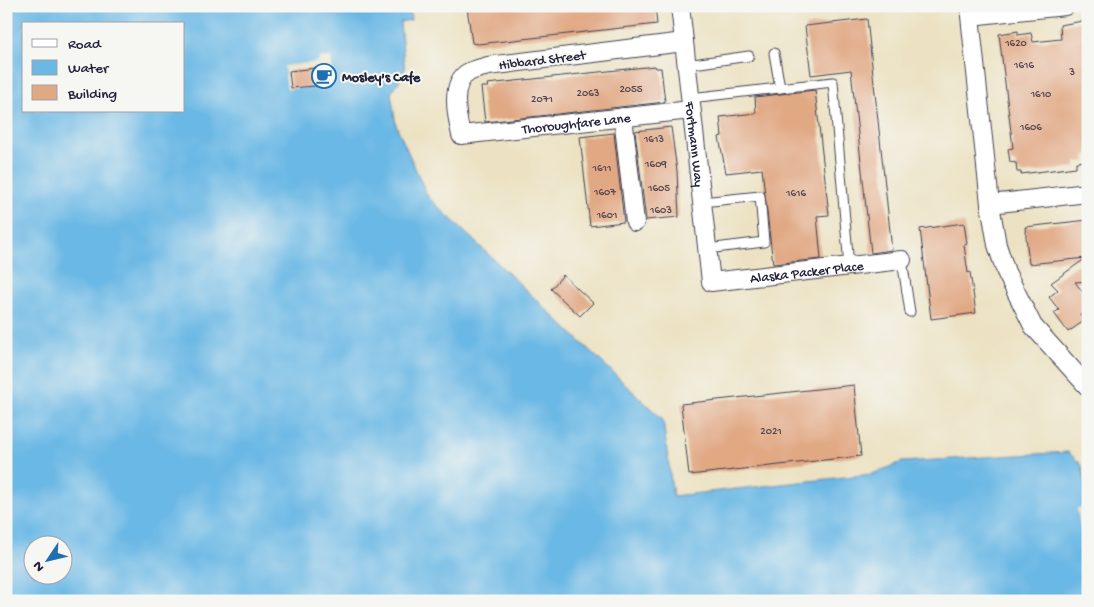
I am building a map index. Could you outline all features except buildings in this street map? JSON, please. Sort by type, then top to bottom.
[{"type":"street","name":"Fortmann Way","points":[[680,6],[711,282]]},
{"type":"street","points":[[1065,6],[970,16],[990,204],[997,245],[1006,272],[1021,306],[1033,326],[1082,369],[1088,387]]},
{"type":"street","name":"Hibbard Street","points":[[461,135],[456,95],[460,80],[468,72],[488,66],[684,42]]},
{"type":"street","name":"Thoroughfare Lane","points":[[461,135],[623,117],[691,104]]},
{"type":"street","points":[[623,117],[635,222]]},
{"type":"street","points":[[990,204],[1088,193]]},
{"type":"street","name":"Alaska Packer Place","points":[[711,282],[902,260]]},
{"type":"lane","points":[[774,53],[780,88]]},
{"type":"lane","points":[[686,65],[749,56]]},
{"type":"lane","points":[[691,104],[780,88],[832,82],[849,266]]},
{"type":"lane","points":[[702,202],[760,196],[764,242],[707,249]]},
{"type":"lane","points":[[902,260],[910,312]]},
{"type":"water","points":[[6,6],[410,6],[411,20],[400,22],[405,72],[391,93],[396,125],[428,197],[663,420],[673,496],[872,474],[902,462],[1068,452],[1082,465],[1088,507],[1088,601],[6,601]]},
{"type":"pier","points":[[331,57],[334,85],[287,89],[284,66],[319,62],[319,58]]},
{"type":"pier","points":[[1088,507],[1088,544],[1083,544],[1077,508]]},
{"type":"place","name":"Mosley's Cafe","points":[[324,76]]}]
